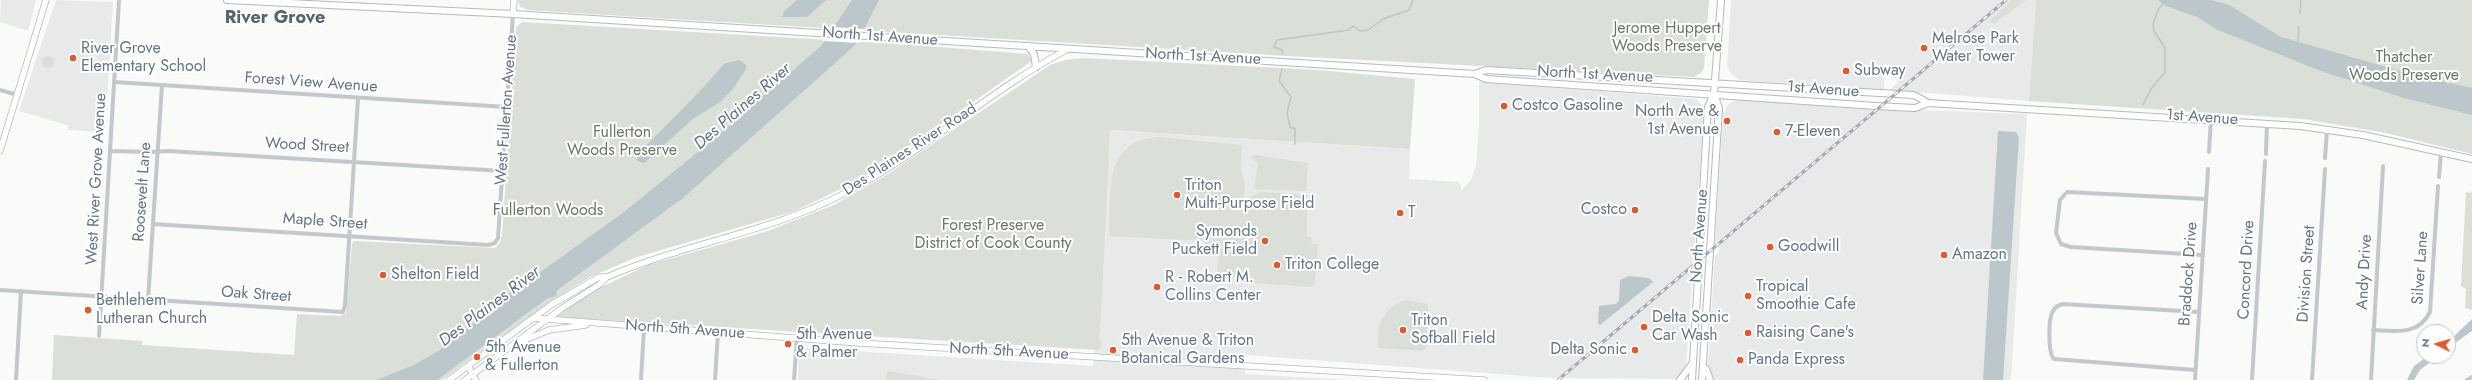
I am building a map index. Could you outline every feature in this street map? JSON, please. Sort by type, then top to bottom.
[{"type":"main road","points":[[0,151],[46,0]]},
{"type":"main road","name":"North 1st Avenue","points":[[227,0],[287,1],[513,14],[1474,74],[1486,79],[1714,94]]},
{"type":"main road","name":"West Fullerton Avenue","points":[[513,14],[514,0]]},
{"type":"main road","name":"North Avenue","points":[[1692,380],[1708,107],[1714,94],[1721,0]]},
{"type":"main road","points":[[1028,46],[1034,54],[1036,67]]},
{"type":"main road","name":"Des Plaines River Road","points":[[449,380],[533,318],[575,290],[599,277],[607,276],[678,250],[782,221],[821,205],[876,176],[1036,67],[1068,49]]},
{"type":"main road","name":"North 1st Avenue","points":[[1474,74],[1486,70],[1715,82]]},
{"type":"main road","name":"1st Avenue","points":[[1715,82],[1914,95],[1928,103]]},
{"type":"main road","name":"North Avenue","points":[[1702,380],[1719,108],[1714,94]]},
{"type":"main road","name":"1st Avenue","points":[[1714,94],[1915,108],[1928,103],[2267,123],[2327,129],[2472,159]]},
{"type":"main road","name":"Des Plaines River Road","points":[[465,380],[474,377],[511,346],[547,319],[600,284],[607,276]]},
{"type":"main road","name":"North 5th Avenue","points":[[533,318],[644,328],[796,338],[1484,380]]},
{"type":"main road","points":[[511,346],[549,330],[592,324]]},
{"type":"main road","points":[[1704,354],[1707,375],[1710,380]]},
{"type":"main road","points":[[1680,380],[1693,362]]},
{"type":"main road","points":[[468,366],[474,377]]},
{"type":"street","name":"West River Grove Avenue","points":[[99,336],[119,0]]},
{"type":"street","name":"West Fullerton Avenue","points":[[495,243],[498,238],[513,14]]},
{"type":"street","name":"Forest View Avenue","points":[[114,82],[507,107]]},
{"type":"street","name":"Roosevelt Lane","points":[[148,300],[162,85]]},
{"type":"street","points":[[0,90],[17,95]]},
{"type":"street","points":[[349,236],[358,98]]},
{"type":"street","points":[[2209,152],[2211,119]]},
{"type":"street","points":[[2266,154],[2267,123]]},
{"type":"street","points":[[2325,158],[2327,129]]},
{"type":"street","name":"Wood Street","points":[[110,151],[168,151],[503,171]]},
{"type":"street","points":[[2439,177],[2441,152]]},
{"type":"street","name":"Concord Drive","points":[[2252,380],[2265,161]]},
{"type":"street","name":"Andy Drive","points":[[2371,380],[2383,166]]},
{"type":"street","name":"Division Street","points":[[2312,380],[2325,169]]},
{"type":"street","name":"Braddock Drive","points":[[2194,380],[2208,170]]},
{"type":"street","name":"Silver Lane","points":[[2373,330],[2415,329],[2424,322],[2430,312],[2438,186]]},
{"type":"street","points":[[2202,255],[2068,247],[2061,244],[2057,238],[2058,221],[2060,200],[2067,192],[2206,199]]},
{"type":"street","name":"Maple Street","points":[[153,224],[488,245],[495,243]]},
{"type":"street","name":"Oak Street","points":[[0,290],[343,312],[345,305],[349,236]]},
{"type":"street","points":[[16,380],[21,291]]},
{"type":"street","points":[[2195,370],[2059,360],[2051,356],[2050,333],[2053,311],[2063,304],[2199,312]]},
{"type":"street","points":[[641,380],[644,328]]},
{"type":"street","points":[[715,380],[718,332]]},
{"type":"street","points":[[794,380],[796,338]]},
{"type":"street","points":[[2467,380],[2472,378]]},
{"type":"shaded area","points":[[1,0],[36,0],[28,31],[0,22]]},
{"type":"shaded area","name":"River Grove Elementary School","points":[[56,0],[113,2],[105,132],[68,130],[68,125],[19,111]]},
{"type":"shaded area","points":[[1731,0],[2036,0],[2029,101],[1890,90],[1898,82],[1885,68],[1884,90],[1740,80],[1731,74],[1727,65]]},
{"type":"shaded area","points":[[1479,82],[1696,99],[1702,105],[1704,113],[1686,367],[1678,379],[1551,378],[1246,355],[1245,374],[1351,380],[798,380],[799,352],[807,348],[1093,366],[1110,130],[1410,149],[1409,179],[1459,182],[1462,190],[1471,180],[1476,166],[1479,128]]},
{"type":"shaded area","points":[[1739,99],[1894,109],[2027,114],[2011,380],[1713,380],[1709,375],[1708,365],[1715,256],[1719,252],[1719,240],[1715,243],[1723,114],[1728,104]]},
{"type":"green space","name":"Jerome Huppert Woods Preserve","points":[[518,0],[1709,0],[1704,68],[1701,73],[1693,77],[1288,56],[528,10],[520,7]]},
{"type":"green space","points":[[2012,0],[2026,0],[1994,24],[1990,20]]},
{"type":"green space","name":"Thatcher Woods Preserve","points":[[2036,0],[2472,0],[2472,154],[2386,133],[2303,119],[2029,101]]},
{"type":"green space","name":"Fullerton Woods Preserve","points":[[522,22],[914,45],[1027,54],[1033,60],[920,139],[855,182],[795,211],[637,257],[590,277],[556,298],[442,380],[52,380],[54,335],[142,341],[142,345],[294,355],[297,314],[340,316],[346,313],[352,244],[354,241],[495,248],[500,242],[502,236],[516,28]]},
{"type":"green space","points":[[46,56],[50,56],[54,62],[50,68],[46,68],[42,64],[42,60]]},
{"type":"green space","name":"Forest Preserve District of Cook County","points":[[1084,58],[1318,70],[1415,79],[1410,149],[1110,130],[1099,339],[1102,342],[1100,349],[1097,350],[556,317],[593,291],[648,265],[768,231],[834,205],[888,174],[1050,65],[1065,60]]},
{"type":"green space","name":"Triton Multi-Purpose Field","points":[[1159,137],[1242,145],[1241,169],[1245,185],[1243,200],[1262,192],[1307,195],[1307,236],[1312,237],[1311,244],[1318,244],[1315,283],[1311,287],[1238,282],[1238,277],[1217,276],[1219,252],[1215,251],[1215,247],[1205,246],[1205,241],[1109,236],[1111,187],[1113,172],[1118,159],[1127,148],[1140,141]]},
{"type":"green space","points":[[1255,155],[1308,163],[1306,191],[1254,189],[1258,163],[1251,158]]},
{"type":"green space","points":[[2472,190],[2472,310],[2465,308],[2466,289],[2461,286],[2466,192],[2471,193]]},
{"type":"green space","name":"Triton Sofball Field","points":[[1406,300],[1428,304],[1427,347],[1423,351],[1379,348],[1378,332],[1382,318],[1398,303]]},
{"type":"green space","points":[[887,371],[942,380],[886,380]]},
{"type":"water","points":[[797,0],[826,0],[807,17],[782,17],[784,11]]},
{"type":"water","name":"Des Plaines River","points":[[852,0],[879,0],[857,43],[683,198],[560,288],[556,292],[557,296],[548,298],[437,380],[376,380],[414,365],[440,350],[484,315],[490,305],[528,281],[624,212],[709,143],[821,46]]},
{"type":"water","points":[[2158,0],[2211,0],[2229,5],[2281,37],[2415,75],[2472,88],[2472,115],[2404,98],[2321,71],[2218,30],[2197,17],[2166,6]]},
{"type":"water","points":[[739,60],[746,65],[746,69],[733,89],[719,103],[694,118],[644,163],[637,161],[638,154],[701,90],[724,64]]},
{"type":"water","points":[[1998,131],[2016,132],[2019,137],[2003,380],[1983,380]]},
{"type":"water","points":[[1629,276],[1649,278],[1653,282],[1600,325],[1598,323],[1599,306],[1616,304],[1619,300],[1620,280]]},
{"type":"water","points":[[2472,319],[2472,331],[2456,342],[2456,334]]},
{"type":"water","points":[[2417,364],[2428,364],[2420,370],[2414,380],[2407,380],[2414,366]]},
{"type":"pier","points":[[830,27],[867,29],[859,43],[822,41]]},
{"type":"waterway","points":[[1283,54],[1282,50],[1274,47],[1277,40],[1349,30],[1353,26],[1360,31],[1368,30],[1383,19],[1409,10],[1413,0]]},
{"type":"waterway","points":[[2143,105],[2151,89],[2165,72],[2165,48],[2154,31],[2153,24],[2158,10],[2166,0]]},
{"type":"waterway","points":[[2300,13],[2301,0]]},
{"type":"waterway","points":[[2298,42],[2299,26]]},
{"type":"waterway","points":[[1282,69],[1279,81],[1291,97],[1287,113],[1290,127],[1295,129],[1295,144]]},
{"type":"railway","points":[[1558,380],[2006,0]]},
{"type":"place","name":"Melrose Park Water Tower","points":[[1924,48]]},
{"type":"place","name":"River Grove Elementary School","points":[[73,58]]},
{"type":"place","name":"Subway","points":[[1846,71]]},
{"type":"place","name":"Costco Gasoline","points":[[1504,106]]},
{"type":"place","name":"North Ave & 1st Avenue","points":[[1727,121]]},
{"type":"place","name":"7-Eleven","points":[[1777,132]]},
{"type":"place","name":"Triton Multi-Purpose Field","points":[[1177,195]]},
{"type":"place","name":"Costco","points":[[1635,210]]},
{"type":"place","name":"T","points":[[1400,213]]},
{"type":"place","name":"Symonds Puckett Field","points":[[1265,241]]},
{"type":"place","name":"Goodwill","points":[[1770,247]]},
{"type":"place","name":"Amazon","points":[[1944,255]]},
{"type":"place","name":"Triton College","points":[[1277,265]]},
{"type":"place","name":"Shelton Field","points":[[383,275]]},
{"type":"place","name":"R - Robert M. Collins Center","points":[[1157,287]]},
{"type":"place","name":"Tropical Smoothie Cafe","points":[[1748,296]]},
{"type":"place","name":"Bethlehem Lutheran Church","points":[[88,310]]},
{"type":"place","name":"Delta Sonic Car Wash","points":[[1644,327]]},
{"type":"place","name":"Triton Sofball Field","points":[[1403,330]]},
{"type":"place","name":"Raising Cane's","points":[[1748,333]]},
{"type":"place","name":"5th Avenue & Palmer","points":[[788,344]]},
{"type":"place","name":"5th Avenue & Triton Botanical Gardens","points":[[1113,350]]},
{"type":"place","name":"Delta Sonic","points":[[1635,350]]},
{"type":"place","name":"5th Avenue & Fullerton","points":[[477,357]]},
{"type":"place","name":"Panda Express","points":[[1740,360]]},
{"type":"district","name":"River Grove","points":[[275,19]]},
{"type":"park label","name":"Fullerton Woods","points":[[548,211]]}]
